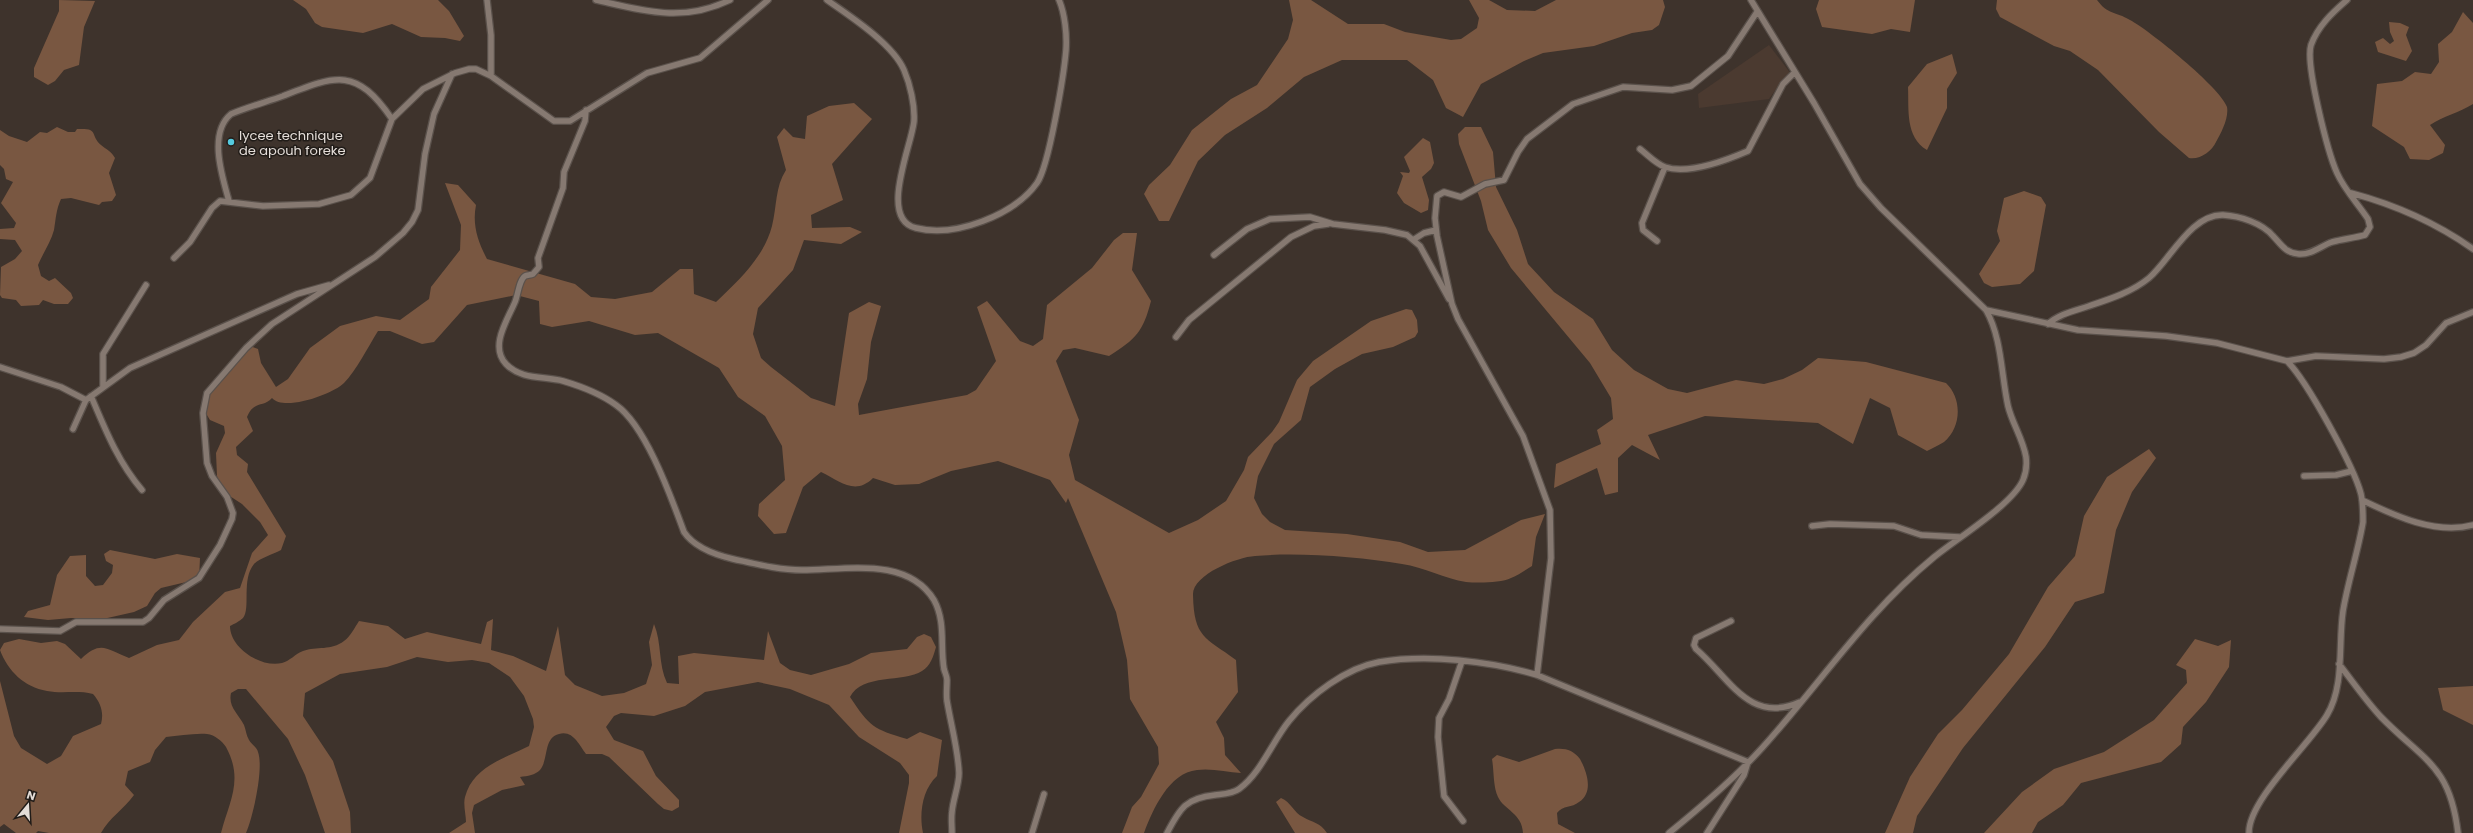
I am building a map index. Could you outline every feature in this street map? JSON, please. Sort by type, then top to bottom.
[{"type":"street","points":[[487,0],[491,35],[492,76]]},
{"type":"street","points":[[596,0],[644,12],[668,14],[702,10],[730,0]]},
{"type":"street","points":[[174,258],[190,242],[216,203],[229,201],[264,206],[329,202],[351,195],[370,178],[392,119],[423,89],[452,74],[476,70],[492,76],[554,121],[570,121],[656,68],[700,58],[768,0]]},
{"type":"street","points":[[827,0],[894,54],[904,69],[909,83],[914,120],[897,195],[898,209],[904,222],[915,228],[934,229],[984,222],[1010,209],[1029,194],[1039,181],[1045,165],[1062,82],[1066,49],[1064,19],[1058,0]]},
{"type":"street","points":[[1669,833],[1711,798],[1748,762],[1802,701],[1852,640],[1911,577],[1959,537],[2000,508],[2017,491],[2026,470],[2022,442],[2008,406],[1996,336],[1986,310],[1869,196],[1850,169],[1814,103],[1794,73],[1751,0]]},
{"type":"street","points":[[2048,324],[2060,315],[2135,288],[2150,277],[2190,231],[2205,220],[2222,215],[2243,219],[2260,226],[2273,236],[2279,246],[2287,251],[2299,254],[2310,253],[2333,242],[2365,235],[2370,227],[2368,219],[2337,175],[2330,155],[2309,58],[2317,31],[2330,14],[2347,0]]},
{"type":"street","points":[[1452,304],[1436,230],[1435,218],[1437,196],[1444,192],[1461,197],[1485,184],[1508,178],[1518,152],[1527,140],[1573,104],[1623,87],[1672,90],[1691,86],[1728,56],[1757,12]]},
{"type":"street","points":[[1640,149],[1665,167],[1694,167],[1720,162],[1748,151],[1783,84],[1794,73]]},
{"type":"street","points":[[0,629],[60,631],[76,622],[143,622],[150,618],[164,600],[199,578],[229,529],[232,513],[227,497],[212,476],[207,463],[203,413],[206,396],[234,360],[257,337],[289,312],[375,257],[403,234],[412,222],[418,210],[425,154],[434,114],[452,74]]},
{"type":"street","points":[[229,201],[218,147],[224,124],[231,114],[309,85],[342,79],[356,82],[371,92],[392,119]]},
{"type":"street","points":[[586,110],[585,121],[564,172],[563,188],[538,258],[539,267],[533,274],[525,276],[522,280],[515,302],[502,328],[500,345],[501,357],[506,364],[522,374],[563,381],[616,405],[639,433],[660,472],[687,537],[719,556],[777,568],[802,570],[862,567],[886,571],[913,579],[923,587],[934,600],[943,632],[944,668],[948,678],[947,701],[959,772],[952,812],[952,833]]},
{"type":"street","points":[[1657,241],[1641,227],[1665,167]]},
{"type":"street","points":[[2351,193],[2379,201],[2428,220],[2473,249]]},
{"type":"street","points":[[1214,255],[1247,229],[1270,219],[1310,217],[1333,224],[1385,230],[1407,235],[1425,254],[1452,304],[1465,332],[1523,436],[1550,510],[1551,558],[1537,675]]},
{"type":"street","points":[[1176,337],[1189,320],[1291,237],[1314,226],[1333,224]]},
{"type":"street","points":[[1413,240],[1424,233],[1436,230]]},
{"type":"street","points":[[103,386],[103,354],[146,284]]},
{"type":"street","points":[[73,429],[86,400],[120,374],[145,360],[297,294],[331,284]]},
{"type":"street","points":[[1986,310],[2078,330],[2166,336],[2217,343],[2287,361],[2316,356],[2371,359],[2401,357],[2414,353],[2426,345],[2446,323],[2473,312]]},
{"type":"street","points":[[2249,832],[2270,787],[2328,714],[2338,684],[2343,612],[2363,522],[2362,500],[2352,471],[2303,380],[2287,361]]},
{"type":"street","points":[[0,367],[61,387],[86,400]]},
{"type":"street","points":[[91,396],[120,459],[142,490]]},
{"type":"street","points":[[2304,476],[2336,475],[2352,471]]},
{"type":"street","points":[[2362,500],[2432,527],[2447,529],[2473,525]]},
{"type":"street","points":[[1812,526],[1830,524],[1866,527],[1894,526],[1921,535],[1959,537]]},
{"type":"street","points":[[1731,621],[1696,638],[1694,645],[1696,649],[1733,687],[1758,706],[1778,708],[1802,701]]},
{"type":"street","points":[[1462,661],[1449,699],[1439,718],[1438,736],[1444,796],[1463,820]]},
{"type":"street","points":[[1167,833],[1180,810],[1192,800],[1229,794],[1239,789],[1263,760],[1289,721],[1305,704],[1351,672],[1378,662],[1462,661],[1490,663],[1537,675],[1748,762]]},
{"type":"street","points":[[2339,664],[2382,717],[2439,773],[2453,800],[2458,833]]},
{"type":"street","points":[[1707,833],[1744,775],[1748,762]]},
{"type":"street","points":[[1032,833],[1044,794]]},
{"type":"shaded area","points":[[59,0],[95,1],[84,27],[79,65],[64,70],[55,81],[48,85],[34,77],[34,68],[59,11]]},
{"type":"shaded area","points":[[293,0],[438,0],[449,11],[464,36],[460,41],[445,38],[421,37],[392,24],[363,33],[322,27],[315,23],[306,9]]},
{"type":"shaded area","points":[[1289,0],[1311,0],[1348,24],[1384,24],[1405,32],[1451,40],[1461,39],[1477,28],[1479,18],[1469,0],[1489,0],[1507,10],[1535,11],[1556,0],[1663,0],[1665,7],[1659,25],[1652,30],[1632,33],[1594,46],[1543,53],[1524,61],[1481,84],[1463,117],[1446,108],[1433,80],[1407,60],[1342,60],[1304,77],[1267,108],[1225,135],[1198,161],[1169,221],[1159,221],[1144,194],[1149,185],[1170,165],[1192,130],[1231,99],[1257,85],[1288,39],[1293,20]]},
{"type":"shaded area","points":[[1819,0],[1915,0],[1910,32],[1891,29],[1872,34],[1822,27],[1816,9]]},
{"type":"shaded area","points":[[1997,0],[2097,0],[2108,11],[2125,17],[2139,26],[2183,60],[2222,98],[2227,107],[2227,116],[2214,145],[2209,152],[2197,158],[2189,158],[2159,132],[2098,70],[2070,51],[2054,46],[2000,17],[1996,9]]},
{"type":"shaded area","points":[[2463,12],[2473,23],[2473,104],[2430,125],[2445,145],[2443,153],[2429,160],[2410,159],[2404,147],[2372,126],[2377,84],[2402,81],[2415,72],[2431,74],[2439,62],[2438,44],[2452,32]]},
{"type":"shaded area","points":[[2389,22],[2400,23],[2409,27],[2406,35],[2412,51],[2406,61],[2378,52],[2375,42],[2383,38],[2390,44],[2394,41],[2390,32]]},
{"type":"shaded area","points":[[1769,45],[1791,74],[1781,82],[1769,99],[1699,108],[1698,94]]},
{"type":"shaded area","points":[[1952,54],[1957,73],[1947,89],[1947,108],[1927,150],[1915,138],[1912,130],[1909,113],[1908,87],[1927,64]]},
{"type":"shaded area","points":[[854,103],[872,119],[832,164],[843,200],[811,215],[812,228],[850,227],[862,232],[841,244],[804,240],[793,270],[758,308],[753,334],[761,358],[811,398],[835,406],[849,313],[869,302],[881,306],[871,342],[867,379],[858,404],[859,415],[967,395],[976,390],[996,361],[977,307],[987,301],[1020,341],[1033,346],[1043,339],[1047,305],[1092,268],[1114,240],[1123,233],[1137,233],[1132,270],[1151,301],[1141,328],[1126,345],[1109,356],[1075,348],[1063,350],[1056,361],[1079,420],[1069,455],[1075,480],[1169,533],[1198,520],[1226,501],[1244,470],[1248,457],[1272,432],[1279,422],[1297,380],[1313,361],[1371,321],[1406,309],[1412,310],[1417,320],[1418,332],[1415,337],[1393,347],[1362,354],[1335,369],[1310,387],[1301,420],[1274,444],[1258,476],[1254,498],[1262,514],[1270,522],[1285,530],[1347,534],[1400,542],[1428,552],[1465,550],[1521,520],[1545,514],[1536,537],[1532,566],[1507,580],[1466,582],[1426,570],[1385,561],[1348,557],[1272,555],[1247,557],[1217,568],[1207,574],[1195,588],[1193,595],[1194,609],[1196,620],[1203,635],[1236,660],[1238,692],[1216,722],[1224,738],[1225,755],[1241,773],[1208,769],[1187,773],[1170,785],[1163,794],[1152,813],[1144,833],[1122,833],[1132,807],[1141,797],[1159,764],[1158,747],[1130,699],[1127,660],[1116,612],[1068,498],[1066,503],[1050,480],[998,461],[951,471],[919,484],[895,485],[873,478],[860,486],[854,486],[841,483],[821,472],[803,487],[786,533],[774,534],[758,516],[759,504],[785,480],[782,446],[765,416],[738,397],[719,368],[658,333],[635,335],[589,321],[552,327],[540,324],[539,301],[516,295],[467,305],[434,342],[422,344],[390,331],[378,331],[353,372],[344,383],[330,392],[308,400],[297,402],[278,402],[272,398],[269,401],[253,408],[247,417],[253,431],[236,447],[237,455],[248,464],[247,472],[286,536],[281,550],[254,564],[250,571],[247,585],[245,613],[242,619],[230,626],[231,634],[235,642],[248,655],[274,664],[285,662],[303,651],[339,644],[348,637],[359,621],[388,626],[405,639],[427,632],[481,644],[487,622],[493,619],[491,650],[513,656],[546,671],[558,626],[565,675],[575,685],[602,696],[624,693],[646,684],[652,665],[649,642],[654,624],[664,676],[667,683],[679,684],[678,656],[694,653],[764,660],[768,631],[780,663],[790,670],[811,675],[849,664],[871,653],[907,649],[917,637],[924,634],[931,637],[936,647],[928,666],[925,669],[914,675],[873,681],[864,684],[856,689],[850,697],[868,721],[879,729],[907,739],[920,732],[942,740],[937,776],[928,788],[923,803],[921,818],[923,833],[899,833],[909,783],[909,775],[900,763],[859,737],[829,705],[790,689],[758,682],[705,692],[685,706],[654,716],[621,713],[614,716],[606,727],[614,740],[643,751],[656,776],[679,800],[679,807],[672,811],[664,809],[658,804],[609,757],[602,754],[586,754],[572,736],[564,733],[554,736],[548,744],[545,760],[538,772],[529,776],[520,777],[525,785],[502,790],[474,805],[472,813],[475,833],[449,833],[466,822],[464,800],[469,787],[475,778],[490,765],[529,746],[534,727],[533,719],[524,696],[510,677],[489,663],[472,660],[448,662],[417,657],[387,667],[340,674],[305,693],[303,716],[333,761],[350,812],[351,833],[325,833],[305,775],[288,739],[246,689],[238,689],[231,693],[230,698],[234,710],[244,725],[248,738],[257,750],[259,759],[260,769],[257,792],[252,816],[246,833],[221,833],[231,801],[234,770],[226,747],[218,739],[207,734],[166,737],[155,750],[150,762],[128,771],[125,785],[134,795],[108,823],[101,833],[49,833],[38,831],[36,833],[16,833],[4,824],[0,827],[0,681],[14,736],[21,748],[47,764],[61,756],[73,736],[101,724],[102,716],[100,705],[93,694],[82,692],[47,691],[24,682],[12,671],[3,658],[0,650],[4,643],[19,639],[41,643],[57,641],[65,644],[81,659],[88,653],[99,648],[109,649],[129,658],[157,645],[179,640],[193,622],[225,592],[240,588],[252,553],[268,535],[260,522],[242,504],[222,491],[217,476],[216,453],[225,433],[224,426],[210,420],[202,407],[221,373],[250,346],[258,349],[261,363],[276,387],[288,379],[310,348],[340,326],[376,316],[400,320],[429,299],[431,287],[460,250],[461,225],[445,183],[458,185],[476,205],[475,226],[487,259],[575,284],[591,297],[615,299],[652,292],[680,269],[693,269],[694,294],[716,302],[750,267],[763,248],[768,237],[774,219],[778,190],[782,176],[786,170],[777,137],[784,128],[793,137],[805,139],[807,116],[829,106]]},
{"type":"shaded area","points":[[57,127],[68,132],[75,132],[77,129],[84,129],[93,132],[97,141],[115,158],[109,173],[116,195],[112,201],[102,202],[99,205],[71,198],[61,199],[57,210],[53,234],[38,265],[41,276],[49,281],[55,278],[71,293],[73,298],[68,304],[54,304],[43,300],[39,305],[21,306],[16,300],[2,298],[0,295],[1,267],[15,259],[22,251],[15,240],[0,239],[0,229],[14,228],[16,223],[1,203],[13,182],[6,179],[4,169],[0,165],[0,130],[9,136],[27,142],[40,132],[47,133]]},
{"type":"shaded area","points":[[1465,127],[1481,127],[1493,152],[1496,187],[1517,230],[1528,264],[1554,292],[1593,319],[1612,350],[1634,370],[1668,389],[1687,393],[1736,380],[1764,384],[1783,379],[1802,370],[1818,358],[1866,362],[1946,383],[1955,396],[1958,412],[1957,421],[1950,436],[1944,442],[1927,451],[1898,435],[1890,408],[1870,398],[1853,444],[1818,423],[1705,416],[1648,435],[1660,460],[1632,445],[1618,458],[1618,492],[1605,495],[1597,468],[1554,488],[1556,464],[1601,444],[1597,430],[1613,419],[1611,398],[1590,363],[1511,268],[1488,230],[1481,201],[1459,144],[1458,134]]},
{"type":"shaded area","points":[[1423,138],[1430,142],[1434,163],[1431,169],[1422,177],[1429,200],[1428,210],[1421,213],[1404,203],[1397,193],[1403,176],[1400,172],[1409,173],[1410,171],[1404,157]]},
{"type":"shaded area","points":[[2024,191],[2041,197],[2046,205],[2034,271],[2020,284],[1992,287],[1984,283],[1979,274],[2000,241],[1997,231],[2004,198]]},
{"type":"shaded area","points":[[2149,449],[2156,458],[2132,492],[2116,530],[2104,593],[2075,602],[2045,647],[1963,748],[1917,816],[1913,833],[1885,833],[1910,777],[1938,734],[1962,710],[2009,654],[2048,587],[2075,556],[2084,516],[2107,477]]},
{"type":"shaded area","points":[[110,550],[155,559],[177,554],[200,558],[199,579],[161,588],[155,593],[147,606],[134,612],[103,619],[71,618],[48,620],[24,617],[28,611],[50,605],[57,575],[70,556],[86,555],[86,576],[95,586],[103,585],[112,573],[113,565],[106,561],[104,554]]},
{"type":"shaded area","points":[[2195,639],[2218,646],[2231,640],[2229,667],[2206,702],[2183,727],[2181,744],[2161,762],[2081,783],[2063,805],[2038,822],[2032,833],[1984,833],[2022,792],[2054,769],[2104,752],[2154,720],[2187,683],[2186,670],[2176,665]]},
{"type":"shaded area","points":[[2473,686],[2473,725],[2443,710],[2438,688]]},
{"type":"shaded area","points":[[1555,749],[1566,749],[1575,754],[1580,759],[1587,776],[1588,787],[1584,798],[1576,804],[1559,810],[1557,813],[1558,824],[1575,833],[1523,833],[1520,821],[1504,805],[1496,793],[1492,759],[1497,755],[1519,762]]},
{"type":"shaded area","points":[[1281,798],[1297,813],[1319,825],[1327,833],[1295,833],[1276,802]]},
{"type":"place","name":"lycee technique de apouh foreke","points":[[231,142]]}]
